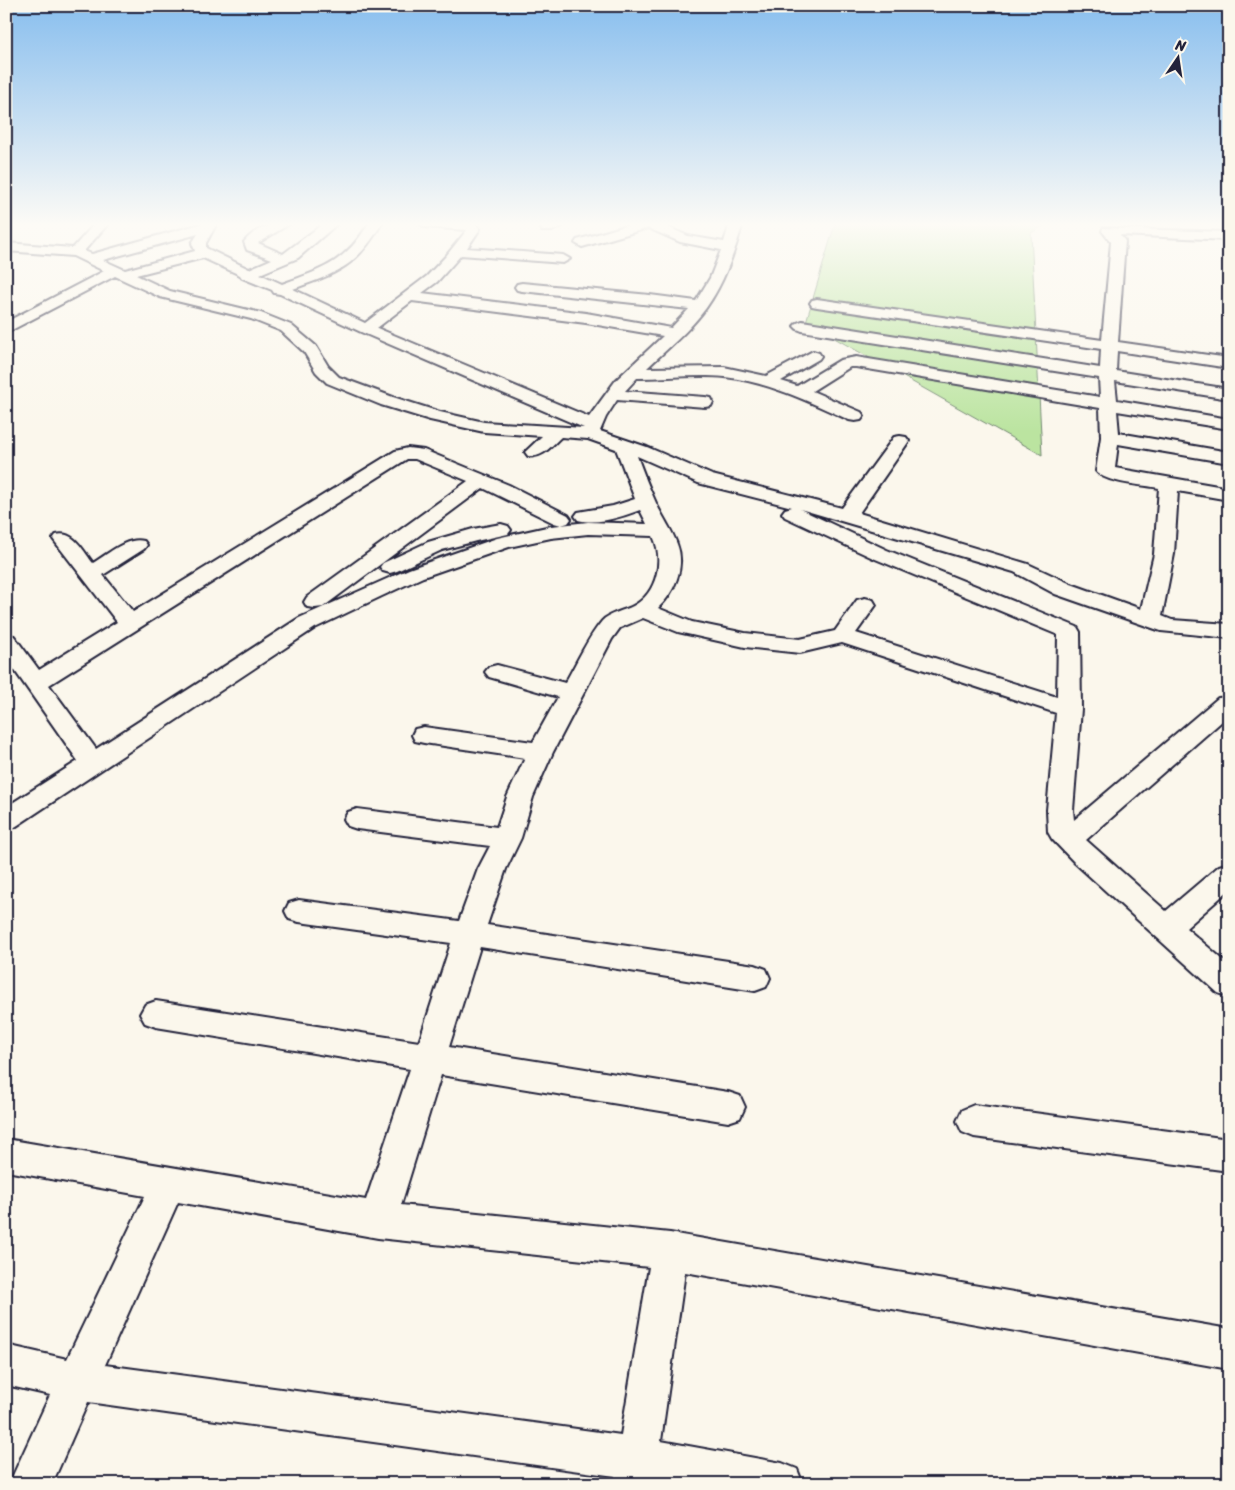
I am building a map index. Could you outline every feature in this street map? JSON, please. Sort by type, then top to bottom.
[{"type":"street","points":[[6,328],[78,293]]},
{"type":"street","points":[[162,293],[256,316],[286,328],[310,350],[322,369],[333,380],[387,401],[436,416],[484,427],[557,432],[591,430]]},
{"type":"street","points":[[285,293],[624,446],[705,479],[847,516],[1000,561],[1021,568],[1063,589],[1169,626],[1229,631]]},
{"type":"street","points":[[366,329],[414,293]]},
{"type":"street","points":[[581,293],[700,306]]},
{"type":"street","points":[[591,430],[612,395],[675,333],[700,306],[707,293]]},
{"type":"street","points":[[1115,293],[1107,376],[1110,406],[1110,437],[1106,471],[1112,474],[1229,494]]},
{"type":"street","points":[[409,296],[577,317],[675,333]]},
{"type":"street","points":[[817,303],[1229,363]]},
{"type":"street","points":[[394,308],[507,323]]},
{"type":"street","points":[[802,326],[1229,394]]},
{"type":"street","points":[[580,330],[663,344]]},
{"type":"street","points":[[767,382],[813,356]]},
{"type":"street","points":[[801,391],[846,364],[856,362],[1110,406],[1229,424]]},
{"type":"street","points":[[634,373],[724,372],[801,391],[855,416]]},
{"type":"street","points":[[612,395],[705,402]]},
{"type":"street","points":[[534,452],[557,432]]},
{"type":"street","points":[[1110,437],[1229,458]]},
{"type":"street","points":[[847,516],[900,441]]},
{"type":"street","points":[[378,1220],[469,934],[492,869],[507,838],[520,797],[540,752],[612,623],[643,610],[660,594],[666,580],[669,564],[668,546],[646,502],[624,446]]},
{"type":"street","points":[[35,683],[400,455],[408,453],[418,454],[502,489],[561,520]]},
{"type":"street","points":[[6,820],[89,757],[315,602],[482,480]]},
{"type":"street","points":[[1150,619],[1164,554],[1169,484]]},
{"type":"street","points":[[734,487],[880,554],[1069,632],[1069,709],[1060,810],[1062,832],[1229,984]]},
{"type":"street","points":[[315,602],[435,546],[473,535],[616,512],[646,502]]},
{"type":"street","points":[[6,801],[89,757],[307,624],[416,572],[504,542],[550,532],[588,528],[661,530]]},
{"type":"street","points":[[63,539],[130,623]]},
{"type":"street","points":[[91,574],[137,545]]},
{"type":"street","points":[[843,636],[865,604]]},
{"type":"street","points":[[643,610],[686,627],[745,640],[800,646],[843,636],[1069,709]]},
{"type":"street","points":[[6,641],[89,757]]},
{"type":"street","points":[[497,672],[573,693]]},
{"type":"street","points":[[1069,840],[1226,704],[1229,705]]},
{"type":"street","points":[[424,735],[540,752]]},
{"type":"street","points":[[357,819],[507,838]]},
{"type":"street","points":[[1166,928],[1229,874]]},
{"type":"street","points":[[299,912],[469,934],[755,978]]},
{"type":"street","points":[[156,1014],[728,1107]]},
{"type":"street","points":[[974,1121],[1229,1155]]},
{"type":"street","points":[[6,1155],[378,1220],[670,1251],[1229,1349]]},
{"type":"street","points":[[30,1484],[169,1183]]},
{"type":"street","points":[[636,1471],[670,1251]]},
{"type":"street","points":[[6,1365],[78,1382],[636,1471],[782,1484]]},
{"type":"green space","points":[[815,293],[1034,293],[1042,455],[806,322]]}]
